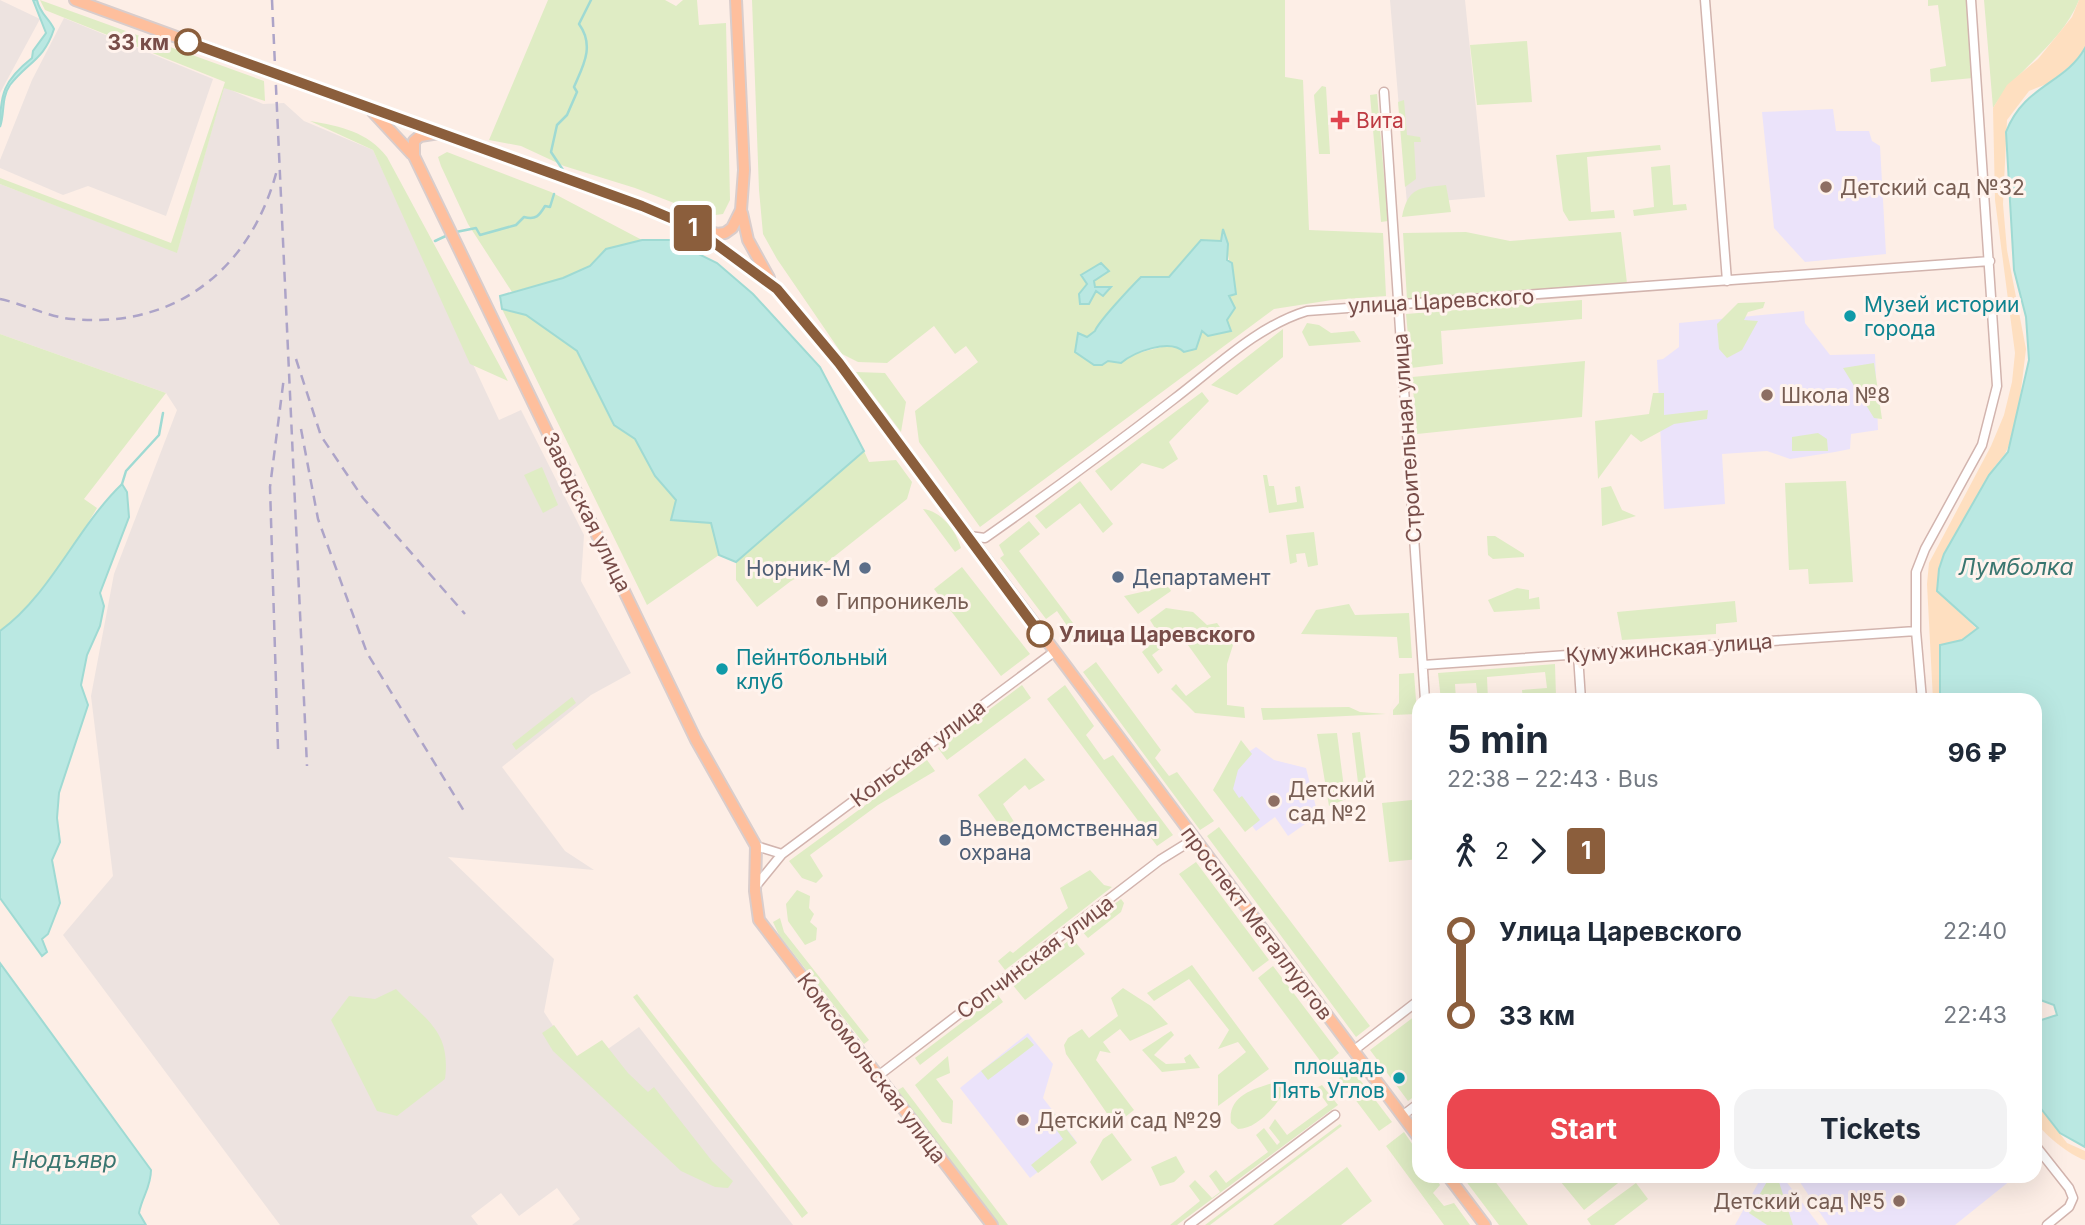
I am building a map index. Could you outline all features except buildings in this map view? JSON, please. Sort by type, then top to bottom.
[{"type":"main road","points":[[75,0],[605,192],[694,228],[725,233],[737,221],[741,210],[744,170],[736,0]]},
{"type":"main road","name":"Заводская улица","points":[[368,107],[414,156],[696,740],[756,846]]},
{"type":"main road","points":[[414,156],[414,141],[420,136],[439,133]]},
{"type":"main road","points":[[741,210],[748,240],[777,289]]},
{"type":"main road","name":"проспект Металлургов","points":[[694,228],[777,289],[839,363],[1412,1129]]},
{"type":"main road","points":[[755,887],[756,846]]},
{"type":"main road","name":"Комсомольская улица","points":[[755,887],[756,909],[765,929],[992,1225]]},
{"type":"main road","points":[[1453,1183],[1485,1225]]},
{"type":"street","points":[[1705,0],[1727,281]]},
{"type":"street","points":[[1921,693],[1915,584],[1920,561],[1982,445],[1997,386],[1971,0]]},
{"type":"street","name":"Строительная улица","points":[[1384,92],[1425,693]]},
{"type":"street","name":"улица Царевского","points":[[985,538],[1281,321],[1318,309],[1990,261]]},
{"type":"street","points":[[966,535],[985,538],[982,544],[984,559]]},
{"type":"street","name":"Кумужинская улица","points":[[1423,665],[1916,631]]},
{"type":"street","name":"Кольская улица","points":[[755,887],[782,854],[1054,652]]},
{"type":"street","points":[[1578,654],[1581,693]]},
{"type":"street","name":"Сопчинская улица","points":[[878,1076],[1160,860],[1194,839]]},
{"type":"street","points":[[756,846],[782,854]]},
{"type":"street","points":[[1353,1051],[1412,1005]]},
{"type":"street","points":[[1402,1116],[1412,1108]]},
{"type":"street","points":[[1189,1225],[1335,1115]]},
{"type":"street","points":[[2042,1154],[2069,1188],[2073,1198],[2070,1207],[2047,1225]]},
{"type":"shaded area","points":[[0,0],[40,19],[0,93]]},
{"type":"shaded area","points":[[1390,0],[1465,0],[1485,197],[1407,204]]},
{"type":"shaded area","points":[[64,18],[213,79],[166,216],[88,186],[63,195],[0,168],[0,160],[32,80]]},
{"type":"shaded area","points":[[224,87],[263,104],[284,103],[304,121],[373,150],[499,420],[521,410],[584,535],[581,581],[631,673],[591,695],[502,767],[565,851],[594,870],[448,857],[554,959],[544,1012],[581,1068],[639,1027],[793,1225],[572,1225],[580,1219],[557,1188],[519,1216],[501,1193],[471,1216],[478,1225],[280,1225],[63,935],[113,876],[91,696],[114,574],[177,410],[166,393],[0,334],[0,184],[177,252]]},
{"type":"shaded area","name":"Детский сад №32","points":[[1833,109],[1836,131],[1869,131],[1872,141],[1880,146],[1886,254],[1805,262],[1774,228],[1762,112]]},
{"type":"shaded area","name":"Школа №8","points":[[1804,311],[1805,323],[1830,355],[1875,354],[1878,430],[1851,434],[1850,449],[1790,459],[1767,451],[1722,454],[1725,504],[1664,509],[1657,360],[1663,359],[1679,347],[1679,323]]},
{"type":"shaded area","name":"Детский сад №2","points":[[1256,747],[1274,760],[1306,768],[1318,815],[1288,836],[1275,817],[1256,831],[1224,788],[1237,760]]},
{"type":"shaded area","name":"Детский сад №29","points":[[1028,1033],[1053,1064],[1043,1098],[1077,1142],[1030,1178],[960,1088]]},
{"type":"shaded area","points":[[1758,1183],[1787,1183],[1819,1225],[1735,1225]]},
{"type":"shaded area","name":"Детский сад №5","points":[[1801,1183],[2007,1183],[1955,1225],[1828,1225]]},
{"type":"green space","points":[[40,0],[264,81],[265,101],[224,88],[177,253],[0,184],[0,178],[171,243],[225,82],[45,10]]},
{"type":"green space","points":[[548,0],[665,0],[676,6],[683,0],[697,0],[699,25],[726,23],[730,200],[723,214],[708,216],[635,188],[564,166],[521,146],[489,140]]},
{"type":"green space","points":[[752,0],[1285,0],[1285,77],[1303,80],[1309,230],[1383,233],[1386,296],[1332,300],[1274,309],[980,527],[919,442],[915,411],[978,362],[966,346],[955,354],[934,326],[887,363],[858,362],[842,354],[763,234]],"holes":[[[1223,231],[1236,293],[1228,296],[1227,320],[1202,330],[1196,349],[1184,352],[1179,347],[1169,345],[1108,361],[1079,333],[1087,337],[1096,331],[1109,312],[1141,277],[1169,277],[1182,261],[1221,241]]]},
{"type":"green space","points":[[1928,0],[1966,0],[1973,78],[1931,82],[1930,69],[1946,66],[1938,5],[1928,6]]},
{"type":"green space","points":[[1984,0],[2079,0],[2061,30],[1993,108]]},
{"type":"green space","points":[[1527,41],[1532,102],[1477,105],[1470,45]]},
{"type":"green space","points":[[1322,86],[1326,87],[1330,154],[1319,154],[1314,95]]},
{"type":"green space","points":[[1377,94],[1388,221],[1381,222],[1370,95]]},
{"type":"green space","points":[[1404,100],[1407,135],[1420,137],[1421,142],[1414,142],[1416,179],[1405,187],[1398,102]]},
{"type":"green space","points":[[310,121],[343,128],[362,136],[387,157],[508,381],[470,364],[373,150]]},
{"type":"green space","points":[[1660,145],[1661,150],[1587,157],[1591,212],[1614,210],[1615,218],[1569,221],[1563,211],[1556,155]]},
{"type":"green space","points":[[447,152],[551,192],[642,240],[606,249],[590,266],[563,278],[512,292],[468,224],[441,166],[438,157]]},
{"type":"green space","points":[[1670,165],[1673,205],[1686,204],[1687,210],[1634,216],[1633,210],[1654,207],[1651,167]]},
{"type":"green space","points":[[1446,185],[1451,212],[1402,217],[1411,194],[1429,187]]},
{"type":"green space","points":[[1466,232],[1510,241],[1621,232],[1627,283],[1407,300],[1403,233]]},
{"type":"green space","points":[[1582,300],[1582,319],[1441,331],[1443,364],[1411,368],[1406,314]]},
{"type":"green space","points":[[1765,302],[1763,308],[1748,312],[1744,320],[1758,321],[1742,350],[1727,358],[1719,349],[1717,324],[1738,303]]},
{"type":"green space","points":[[502,309],[526,315],[577,351],[613,425],[635,439],[655,476],[676,500],[711,523],[719,555],[647,605]]},
{"type":"green space","points":[[1307,323],[1319,325],[1331,333],[1354,331],[1361,342],[1309,346],[1302,332]]},
{"type":"green space","points":[[1283,329],[1283,357],[1237,395],[1211,385]]},
{"type":"green space","points":[[0,334],[166,393],[84,499],[97,508],[66,557],[41,591],[0,631]]},
{"type":"green space","points":[[1585,361],[1582,417],[1417,434],[1412,377]]},
{"type":"green space","points":[[1874,363],[1882,419],[1874,418],[1843,368]]},
{"type":"green space","points":[[856,372],[885,373],[906,402],[901,432]]},
{"type":"green space","points":[[1202,392],[1209,401],[1169,442],[1178,459],[1163,469],[1142,463],[1111,491],[1095,471]]},
{"type":"green space","points":[[1653,393],[1664,393],[1664,415],[1708,410],[1707,419],[1674,424],[1641,442],[1631,434],[1598,479],[1595,421],[1649,414]]},
{"type":"green space","points":[[1818,433],[1827,439],[1828,451],[1792,451],[1792,437]]},
{"type":"green space","points":[[864,451],[869,462],[896,460],[912,482],[907,499],[826,563],[791,581],[757,607],[736,580],[736,562]]},
{"type":"green space","points":[[542,467],[558,505],[543,513],[524,475]]},
{"type":"green space","points":[[1263,475],[1267,475],[1269,486],[1274,486],[1277,505],[1297,502],[1295,487],[1300,486],[1304,508],[1269,513]]},
{"type":"green space","points":[[1080,481],[1113,524],[1103,533],[1080,503],[1046,529],[1035,516]]},
{"type":"green space","points":[[1846,481],[1853,582],[1809,584],[1808,569],[1789,570],[1785,483]]},
{"type":"green space","points":[[1611,486],[1622,510],[1636,516],[1602,526],[1601,488]]},
{"type":"green space","points":[[923,509],[942,517],[961,548],[955,552]]},
{"type":"green space","points":[[1029,521],[1040,534],[1019,551],[1082,635],[1065,645],[1059,639],[1070,630],[1057,611],[1046,619],[1000,558],[1004,555],[999,545]]},
{"type":"green space","points":[[1314,532],[1318,565],[1308,567],[1305,553],[1296,554],[1297,562],[1290,564],[1286,535]]},
{"type":"green space","points":[[1487,536],[1495,536],[1524,554],[1524,557],[1493,559],[1488,555]]},
{"type":"green space","points":[[962,567],[1030,654],[1001,676],[934,589]]},
{"type":"green space","points":[[1168,586],[1171,591],[1138,614],[1124,596]]},
{"type":"green space","points":[[1517,588],[1529,590],[1529,599],[1539,597],[1540,609],[1494,612],[1488,600]]},
{"type":"green space","points":[[1735,601],[1737,622],[1716,624],[1716,634],[1622,640],[1617,612]]},
{"type":"green space","points":[[1349,604],[1355,615],[1409,613],[1412,658],[1399,658],[1397,637],[1301,634],[1316,610]]},
{"type":"green space","points":[[1166,608],[1193,612],[1207,625],[1217,623],[1233,645],[1227,664],[1227,705],[1244,707],[1245,718],[1195,713],[1171,689],[1176,684],[1186,696],[1211,677],[1180,634],[1152,655],[1163,670],[1158,674],[1142,652],[1160,636],[1150,620]]},
{"type":"green space","points":[[1096,662],[1161,750],[1155,758],[1169,776],[1177,772],[1214,821],[1200,830],[1083,672]]},
{"type":"green space","points":[[1555,664],[1556,693],[1522,693],[1522,690],[1547,688],[1545,672],[1487,677],[1488,693],[1477,693],[1476,683],[1455,684],[1456,693],[1440,693],[1438,673]]},
{"type":"green space","points":[[1414,673],[1415,693],[1412,693],[1412,714],[1393,715],[1393,710],[1399,703],[1399,674]]},
{"type":"green space","points":[[1022,685],[1031,698],[947,760],[938,748]]},
{"type":"green space","points":[[1065,685],[1094,726],[1086,735],[1104,760],[1113,755],[1173,835],[1157,846],[1047,699]]},
{"type":"green space","points":[[572,697],[576,703],[516,750],[512,744]]},
{"type":"green space","points":[[1349,707],[1360,712],[1386,714],[1263,720],[1261,708]]},
{"type":"green space","points":[[1360,732],[1368,795],[1360,799],[1352,733]]},
{"type":"green space","points":[[1337,733],[1344,788],[1351,797],[1329,806],[1317,734]]},
{"type":"green space","points":[[1241,740],[1252,754],[1238,770],[1233,789],[1239,798],[1242,796],[1260,820],[1245,832],[1213,790]]},
{"type":"green space","points":[[1025,758],[1045,780],[1029,790],[1025,785],[1003,804],[1016,825],[1005,833],[978,795]]},
{"type":"green space","points":[[927,760],[935,771],[878,805],[810,855],[823,876],[816,883],[802,878],[789,861]]},
{"type":"green space","points":[[1412,800],[1412,860],[1389,862],[1382,803]]},
{"type":"green space","points":[[1219,827],[1370,1026],[1356,1037],[1207,836]]},
{"type":"green space","points":[[1196,862],[1269,960],[1253,972],[1179,874]]},
{"type":"green space","points":[[1090,870],[1104,885],[1112,887],[1005,970],[998,961],[1010,951],[1013,953],[1068,908],[1060,888]]},
{"type":"green space","points":[[797,890],[810,896],[809,908],[814,914],[810,922],[817,928],[816,940],[805,945],[788,921],[786,904]]},
{"type":"green space","points":[[1121,899],[1124,903],[1121,912],[1088,938],[1081,930]]},
{"type":"green space","points":[[780,918],[784,932],[869,1040],[864,1044],[779,935],[773,922]]},
{"type":"green space","points":[[1072,938],[1085,954],[1025,1000],[1012,984]]},
{"type":"green space","points":[[1192,965],[1269,1069],[1218,1106],[1218,1075],[1246,1052],[1238,1042],[1218,1049],[1229,1030],[1189,979],[1154,1001],[1147,993]]},
{"type":"green space","points":[[1273,966],[1339,1053],[1324,1066],[1258,978]]},
{"type":"green space","points":[[1123,988],[1151,1006],[1168,1024],[1130,1041],[1120,1029],[1103,1042],[1111,1053],[1100,1051],[1096,1060],[1134,1110],[1115,1125],[1066,1054],[1064,1045],[1068,1038],[1082,1029],[1089,1038],[1118,1016],[1111,998]]},
{"type":"green space","points":[[396,989],[434,1028],[444,1049],[446,1063],[445,1079],[397,1116],[377,1111],[331,1020],[349,996],[375,999]]},
{"type":"green space","points":[[637,994],[808,1213],[802,1218],[633,997]]},
{"type":"green space","points":[[998,995],[1003,1002],[920,1065],[915,1058]]},
{"type":"green space","points":[[1412,1018],[1412,1098],[1408,1101],[1370,1050]]},
{"type":"green space","points":[[554,1025],[577,1056],[602,1040],[628,1073],[648,1092],[654,1087],[712,1161],[733,1181],[728,1188],[715,1187],[681,1171],[553,1051],[542,1033]]},
{"type":"green space","points":[[1171,1031],[1174,1035],[1154,1055],[1166,1064],[1186,1063],[1184,1058],[1190,1054],[1200,1068],[1162,1072],[1142,1050]]},
{"type":"green space","points":[[1027,1037],[1034,1045],[988,1080],[981,1071]]},
{"type":"green space","points":[[948,1056],[950,1073],[936,1079],[953,1101],[952,1124],[942,1122],[915,1085]]},
{"type":"green space","points":[[1351,1068],[1392,1122],[1379,1131],[1339,1078]]},
{"type":"green space","points":[[1273,1083],[1286,1088],[1278,1102],[1260,1121],[1238,1129],[1231,1123],[1231,1114],[1237,1100],[1249,1091]]},
{"type":"green space","points":[[1322,1085],[1338,1105],[1177,1225],[1170,1225],[1200,1201],[1189,1186],[1195,1180],[1212,1198],[1220,1192],[1209,1176],[1216,1170],[1226,1183],[1268,1152],[1256,1135],[1264,1128],[1277,1145],[1280,1142],[1269,1128],[1275,1119],[1287,1135],[1328,1105],[1316,1088]]},
{"type":"green space","points":[[903,1087],[1008,1225],[997,1225],[896,1091]]},
{"type":"green space","points":[[1051,1109],[1077,1143],[1038,1173],[1031,1165],[1063,1139],[1045,1114]]},
{"type":"green space","points":[[1340,1124],[1342,1126],[1210,1225],[1205,1225]]},
{"type":"green space","points":[[1404,1132],[1412,1144],[1412,1181],[1386,1146]]},
{"type":"green space","points":[[1112,1133],[1132,1160],[1102,1181],[1090,1162],[1103,1139]]},
{"type":"green space","points":[[1176,1156],[1185,1172],[1174,1182],[1160,1186],[1151,1167]]},
{"type":"green space","points":[[1347,1167],[1372,1201],[1341,1225],[1273,1225]]},
{"type":"green space","points":[[1413,1183],[1439,1183],[1440,1185],[1433,1193],[1444,1206],[1454,1203],[1470,1225],[1444,1225]]},
{"type":"green space","points":[[1467,1183],[1496,1183],[1528,1225],[1499,1225]]},
{"type":"green space","points":[[1562,1183],[1618,1183],[1584,1210]]},
{"type":"green space","points":[[1636,1183],[1648,1199],[1614,1225],[1591,1225],[1587,1219]]},
{"type":"green space","points":[[1766,1183],[1779,1183],[1793,1225],[1767,1225],[1749,1213]]},
{"type":"sand","points":[[2079,0],[2085,0],[2085,47],[2075,62],[2049,83],[2029,91],[2007,120],[2003,204],[2007,250],[2026,349],[2018,415],[2014,434],[2005,454],[1995,466],[1939,566],[1937,591],[1977,629],[1962,640],[1940,646],[1939,693],[1933,693],[1927,584],[1929,563],[1991,446],[2004,415],[2012,382],[2015,353],[1995,200],[1993,108],[2007,85],[2038,59],[2072,17]]},
{"type":"sand","points":[[2042,1110],[2067,1143],[2085,1151],[2085,1160],[2064,1149],[2042,1130]]},
{"type":"water","points":[[33,0],[37,0],[54,29],[45,48],[7,90],[0,127],[1,105],[6,88],[15,73],[32,58],[33,51],[46,33]]},
{"type":"water","name":"Лумболка","points":[[2085,48],[2085,1147],[2060,1133],[2042,1110],[2042,1020],[2057,1015],[2054,1005],[2042,1001],[2042,693],[1940,693],[1940,645],[1962,640],[1978,628],[1937,591],[1939,569],[1944,554],[1989,475],[2008,452],[2029,360],[2026,317],[2014,270],[2006,132],[2023,104],[2077,60]]},
{"type":"water","points":[[1223,229],[1228,244],[1227,260],[1232,263],[1236,294],[1229,296],[1235,308],[1227,320],[1231,331],[1208,336],[1202,331],[1196,349],[1184,352],[1178,348],[1161,346],[1134,355],[1121,363],[1108,361],[1102,365],[1094,365],[1075,352],[1078,333],[1087,337],[1095,331],[1108,312],[1141,277],[1169,277],[1201,240],[1221,241]]},
{"type":"water","points":[[642,240],[670,240],[717,263],[753,294],[820,367],[864,451],[736,562],[719,555],[711,523],[671,520],[676,500],[655,476],[635,439],[614,425],[577,351],[526,315],[502,309],[500,296],[563,278],[590,266],[606,249]]},
{"type":"water","points":[[1101,263],[1109,271],[1094,281],[1095,287],[1111,287],[1103,296],[1096,291],[1089,304],[1080,304],[1079,294],[1087,284],[1081,275]]},
{"type":"water","points":[[122,484],[127,492],[129,517],[100,593],[104,606],[100,626],[87,655],[81,685],[88,705],[59,793],[57,818],[60,842],[52,860],[60,903],[48,934],[42,939],[47,952],[42,956],[0,898],[0,631],[18,616],[49,580],[91,520]]},
{"type":"water","name":"Нюдъявр","points":[[0,963],[151,1170],[150,1182],[139,1213],[146,1225],[0,1225]]},
{"type":"waterway","points":[[563,170],[551,152],[557,125],[567,115],[577,92],[574,87],[584,64],[587,48],[584,32],[579,24],[591,0]]},
{"type":"waterway","points":[[456,232],[476,228],[480,235],[516,225],[524,217],[534,217],[539,215],[545,206],[550,207],[554,194]]},
{"type":"waterway","points":[[435,241],[450,234]]},
{"type":"waterway","points":[[122,484],[126,471],[159,435],[163,413]]},
{"type":"railway","points":[[272,0],[307,766]]},
{"type":"railway","points":[[0,299],[54,316],[110,320],[144,314],[176,302],[204,285],[228,263],[249,236],[265,205],[277,170]]},
{"type":"railway","points":[[296,359],[321,436],[363,498],[465,614]]},
{"type":"railway","points":[[278,749],[270,487],[284,377]]},
{"type":"railway","points":[[301,429],[318,519],[367,653],[464,811]]},
{"type":"bus line","name":"1","points":[[188,42],[642,206],[694,228],[739,259],[777,289],[839,363],[1040,634]]},
{"type":"place","name":"33 км","points":[[188,42]]},
{"type":"place","name":"Вита","points":[[1340,120]]},
{"type":"place","name":"Детский сад №32","points":[[1826,187]]},
{"type":"place","name":"Музей истории города","points":[[1850,316]]},
{"type":"place","name":"Школа №8","points":[[1767,395]]},
{"type":"place","name":"Норник-М","points":[[865,568]]},
{"type":"place","name":"Департамент","points":[[1118,577]]},
{"type":"place","name":"Гипроникель","points":[[822,601]]},
{"type":"place","name":"Улица Царевского","points":[[1040,634]]},
{"type":"place","name":"Пейнтбольный клуб","points":[[722,669]]},
{"type":"place","name":"Детский сад №2","points":[[1274,801]]},
{"type":"place","name":"Вневедомственная охрана","points":[[945,840]]},
{"type":"place","name":"площадь Пять Углов","points":[[1399,1078]]},
{"type":"place","name":"Детский сад №29","points":[[1023,1120]]},
{"type":"place","name":"Детский сад №5","points":[[1899,1201]]}]
